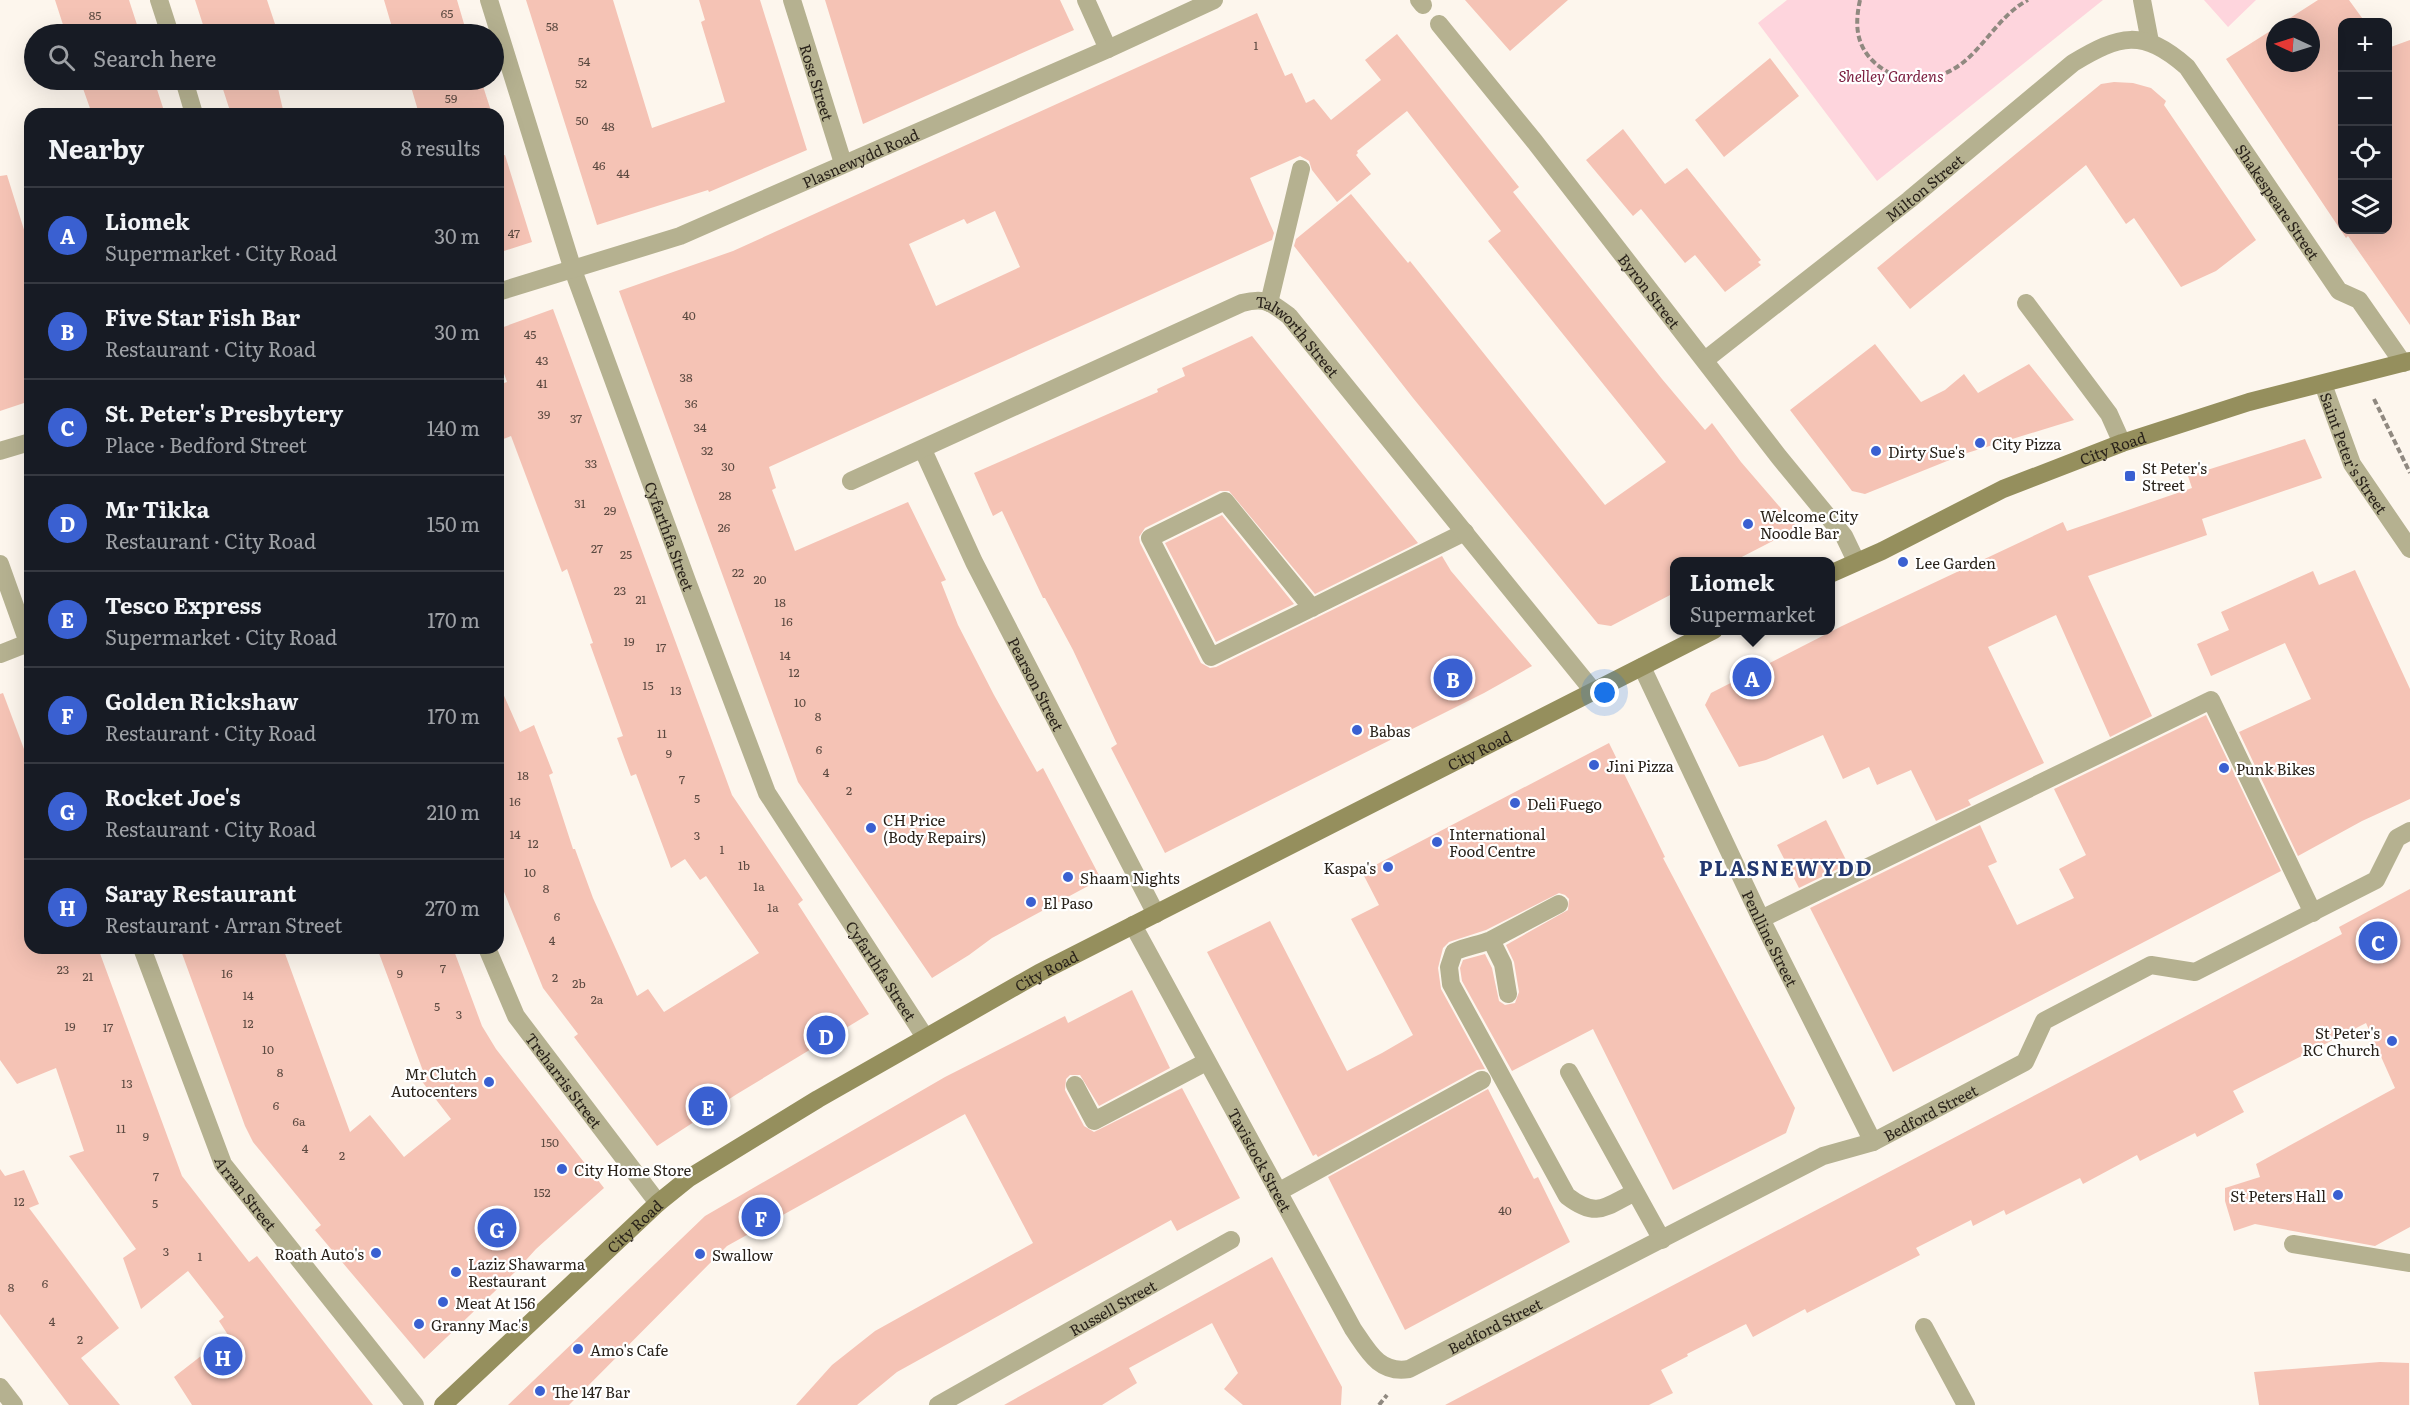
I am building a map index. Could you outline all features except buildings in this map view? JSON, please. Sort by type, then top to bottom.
[{"type":"main road","name":"City Road","points":[[1835,572],[2003,489],[2122,443],[2249,402],[2407,362]]},
{"type":"main road","name":"City Road","points":[[443,1405],[658,1203],[689,1178],[724,1155],[1039,973],[1704,635]]},
{"type":"street","points":[[159,0],[167,24]]},
{"type":"street","name":"Cyfarthfa Street","points":[[489,0],[496,24]]},
{"type":"street","name":"Rose Street","points":[[792,0],[843,163]]},
{"type":"street","points":[[1086,0],[1108,49]]},
{"type":"street","name":"Plasnewydd Road","points":[[504,290],[680,236],[1108,49],[1214,0]]},
{"type":"street","points":[[2142,0],[2150,42]]},
{"type":"street","name":"Byron Street","points":[[1439,24],[1534,142],[1779,457],[1844,536],[1856,561]]},
{"type":"street","name":"Milton Street","points":[[1705,360],[1909,200],[2073,63],[2102,46],[2123,39],[2150,42]]},
{"type":"street","name":"Shakespeare Street","points":[[2150,42],[2168,50],[2187,67],[2339,291],[2359,300],[2407,362]]},
{"type":"street","name":"Cyfarthfa Street","points":[[504,48],[573,270],[767,793],[925,1037]]},
{"type":"street","points":[[187,90],[192,108]]},
{"type":"street","points":[[1269,303],[1301,170]]},
{"type":"street","name":"Talworth Street","points":[[851,481],[1242,303],[1258,299],[1289,316],[1594,692]]},
{"type":"street","points":[[2026,303],[2109,414],[2122,443]]},
{"type":"street","name":"Saint Peter's Street","points":[[2323,384],[2352,464],[2410,549]]},
{"type":"street","points":[[0,451],[24,444]]},
{"type":"street","name":"Pearson Street","points":[[923,450],[974,562],[1156,914]]},
{"type":"street","points":[[1312,608],[1225,501],[1150,538],[1211,657],[1312,608],[1465,532]]},
{"type":"street","points":[[0,564],[24,632]]},
{"type":"street","points":[[0,654],[24,647]]},
{"type":"street","name":"Penlline Street","points":[[1642,667],[1761,919],[1873,1142]]},
{"type":"street","points":[[1761,919],[2211,700],[2313,913]]},
{"type":"street","name":"Bedford Street","points":[[1409,1370],[1822,1156],[1873,1142],[2025,1062],[2044,1021],[2151,965],[2195,972],[2376,880],[2397,838],[2410,831]]},
{"type":"street","points":[[1559,904],[1491,940],[1480,945],[1466,946],[1454,952],[1449,967],[1451,984],[1567,1196],[1584,1208],[1594,1210],[1635,1192]]},
{"type":"street","name":"Tavistock Street","points":[[1133,925],[1206,1062],[1363,1344],[1383,1367],[1391,1370],[1409,1370]]},
{"type":"street","points":[[1491,940],[1503,964],[1508,994]]},
{"type":"street","name":"Arran Street","points":[[144,954],[223,1164],[415,1405]]},
{"type":"street","name":"Treharris Street","points":[[490,954],[516,1017],[658,1203]]},
{"type":"street","points":[[1075,1085],[1094,1121],[1206,1062]]},
{"type":"street","points":[[1569,1072],[1662,1239]]},
{"type":"street","points":[[1278,1192],[1482,1080]]},
{"type":"street","name":"Russell Street","points":[[938,1405],[1231,1240]]},
{"type":"street","points":[[2293,1244],[2410,1263]]},
{"type":"street","points":[[1924,1327],[1966,1405]]},
{"type":"street","points":[[0,1386],[14,1405]]},
{"type":"path","points":[[1860,0],[1855,21],[1861,44],[1874,62],[1889,72],[1911,80],[1934,78],[1956,68],[1975,54],[2008,14],[2028,0]]},
{"type":"path","points":[[2372,394],[2410,474]]},
{"type":"green space","name":"Shelley Gardens","points":[[1787,0],[2103,0],[1877,181],[1758,23]]},
{"type":"green space","points":[[2204,0],[2256,0],[2228,27]]},
{"type":"place","name":"City Pizza","points":[[1980,443]]},
{"type":"place","name":"Dirty Sue's","points":[[1876,451]]},
{"type":"place","name":"St Peter's Street","points":[[2130,476]]},
{"type":"place","name":"Welcome City Noodle Bar","points":[[1748,524]]},
{"type":"place","name":"Lee Garden","points":[[1903,562]]},
{"type":"place","name":"Liomek","points":[[1752,677]]},
{"type":"place","name":"Five Star Fish Bar","points":[[1453,678]]},
{"type":"place","name":"Babas","points":[[1357,730]]},
{"type":"place","name":"Jini Pizza","points":[[1594,765]]},
{"type":"place","name":"Punk Bikes","points":[[2224,768]]},
{"type":"place","name":"Deli Fuego","points":[[1515,803]]},
{"type":"place","name":"CH Price (Body Repairs)","points":[[871,828]]},
{"type":"place","name":"International Food Centre","points":[[1437,842]]},
{"type":"place","name":"Kaspa's","points":[[1388,867]]},
{"type":"place","name":"Shaam Nights","points":[[1068,877]]},
{"type":"place","name":"El Paso","points":[[1031,902]]},
{"type":"place","name":"St. Peter's Presbytery","points":[[2378,941]]},
{"type":"place","name":"Mr Tikka","points":[[826,1035]]},
{"type":"place","name":"St Peter's RC Church","points":[[2392,1041]]},
{"type":"place","name":"Mr Clutch Autocenters","points":[[489,1082]]},
{"type":"place","name":"Tesco Express","points":[[708,1106]]},
{"type":"place","name":"City Home Store","points":[[562,1169]]},
{"type":"place","name":"St Peters Hall","points":[[2338,1195]]},
{"type":"place","name":"Golden Rickshaw","points":[[761,1217]]},
{"type":"place","name":"Rocket Joe's","points":[[497,1228]]},
{"type":"place","name":"Roath Auto's","points":[[376,1253]]},
{"type":"place","name":"Swallow","points":[[700,1254]]},
{"type":"place","name":"Laziz Shawarma Restaurant","points":[[456,1272]]},
{"type":"place","name":"Meat At 156","points":[[443,1302]]},
{"type":"place","name":"Granny Mac's","points":[[419,1324]]},
{"type":"place","name":"Amo's Cafe","points":[[578,1349]]},
{"type":"place","name":"Saray Restaurant","points":[[223,1356]]},
{"type":"place","name":"The 147 Bar","points":[[540,1391]]},
{"type":"district","name":"PLASNEWYDD","points":[[1786,866]]}]
